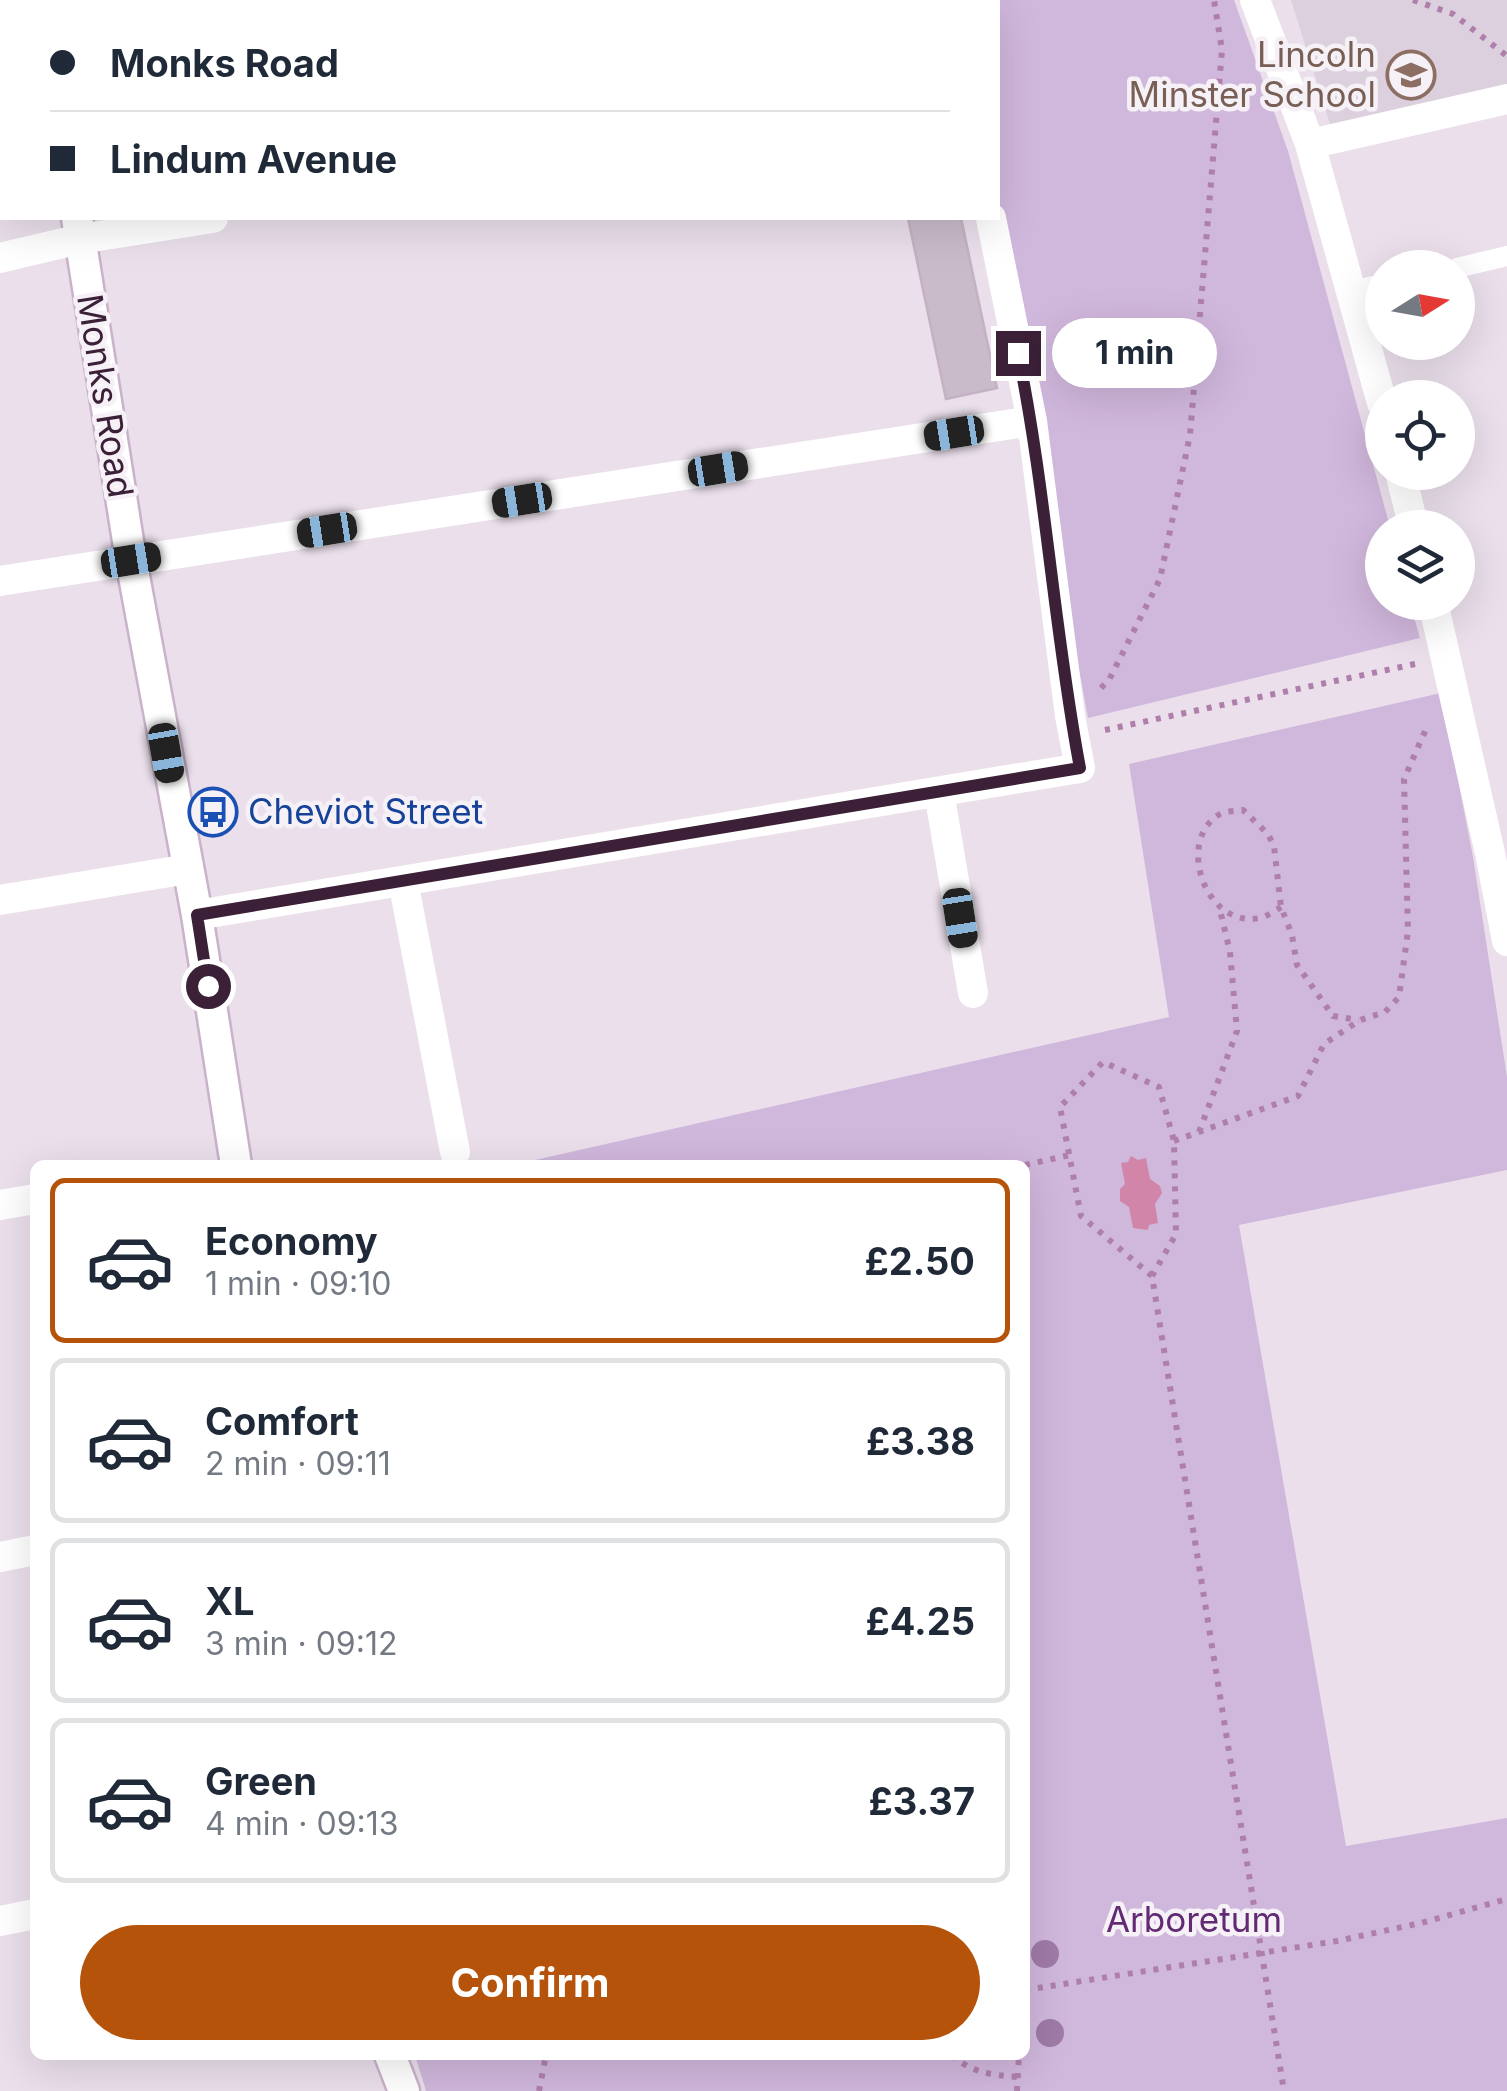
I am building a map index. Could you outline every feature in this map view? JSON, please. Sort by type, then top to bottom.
[{"type":"street","points":[[1255,0],[1310,144],[1376,380]]},
{"type":"street","points":[[1310,144],[1507,98]]},
{"type":"street","points":[[0,258],[78,228],[187,220]]},
{"type":"street","points":[[197,915],[1080,768],[1032,421],[991,220]]},
{"type":"street","name":"Monks Road","points":[[78,228],[131,560],[197,915],[235,1160]]},
{"type":"street","points":[[0,581],[1032,421]]},
{"type":"street","points":[[1437,620],[1499,853],[1507,942]]},
{"type":"street","points":[[939,792],[973,993]]},
{"type":"street","points":[[0,900],[188,869]]},
{"type":"street","points":[[403,880],[454,1152]]},
{"type":"street","points":[[0,1205],[30,1201]]},
{"type":"street","points":[[0,1557],[30,1551]]},
{"type":"street","points":[[0,1921],[30,1915]]},
{"type":"street","points":[[392,2060],[404,2091]]},
{"type":"lane","points":[[1475,264],[1507,256]]},
{"type":"lane","points":[[1352,292],[1365,289]]},
{"type":"path","points":[[1072,726],[1110,680],[1160,579],[1186,453],[1222,50],[1214,0]]},
{"type":"path","points":[[1413,0],[1453,14],[1507,56]]},
{"type":"path","points":[[1072,726],[1446,657]]},
{"type":"path","points":[[1174,1141],[1298,1096],[1324,1044],[1360,1020],[1384,1012],[1399,997],[1408,931],[1404,779],[1427,727],[1456,699]]},
{"type":"path","points":[[1281,907],[1261,918],[1244,917],[1220,908],[1204,891],[1198,856],[1205,830],[1220,814],[1243,810],[1268,834],[1274,846],[1281,907],[1292,935],[1296,965],[1333,1016],[1360,1020]]},
{"type":"path","points":[[1199,1132],[1237,1031],[1230,952],[1220,908]]},
{"type":"path","points":[[1152,1276],[1081,1216],[1060,1107],[1103,1062],[1159,1088],[1174,1141],[1176,1234],[1152,1276],[1284,2091]]},
{"type":"path","points":[[1030,1164],[1070,1155]]},
{"type":"path","points":[[1030,1989],[1388,1931],[1507,1899]]},
{"type":"path","points":[[540,2091],[545,2060]]},
{"type":"path","points":[[958,2060],[967,2068],[988,2075],[1018,2076]]},
{"type":"path","points":[[1017,2091],[1019,2060]]},
{"type":"shaded area","name":"Lincoln Minster School","points":[[1291,0],[1507,0],[1507,89],[1331,127]]},
{"type":"shaded area","points":[[1131,1156],[1138,1160],[1146,1158],[1150,1179],[1160,1186],[1162,1193],[1155,1204],[1158,1223],[1149,1225],[1148,1230],[1133,1228],[1129,1207],[1120,1201],[1120,1189],[1125,1184],[1121,1163],[1128,1162]]},
{"type":"green space","points":[[1000,0],[1234,0],[1288,151],[1365,435],[1365,490],[1380,490],[1385,510],[1365,510],[1365,620],[1415,620],[1420,638],[1088,718],[996,220],[1000,220]]},
{"type":"green space","name":"Arboretum","points":[[1441,693],[1473,857],[1507,1077],[1507,1170],[1239,1225],[1346,1846],[1507,1818],[1507,2091],[426,2091],[417,2060],[1030,2060],[1030,1160],[535,1160],[1169,1017],[1129,764]]},
{"type":"building","points":[[908,220],[961,220],[997,388],[946,399]]},
{"type":"place","name":"Lincoln Minster School","points":[[1411,75]]},
{"type":"place","name":"Cheviot Street","points":[[213,812]]},
{"type":"route","points":[[208,986],[197,915],[1080,768],[1032,421],[1018,353]]}]
